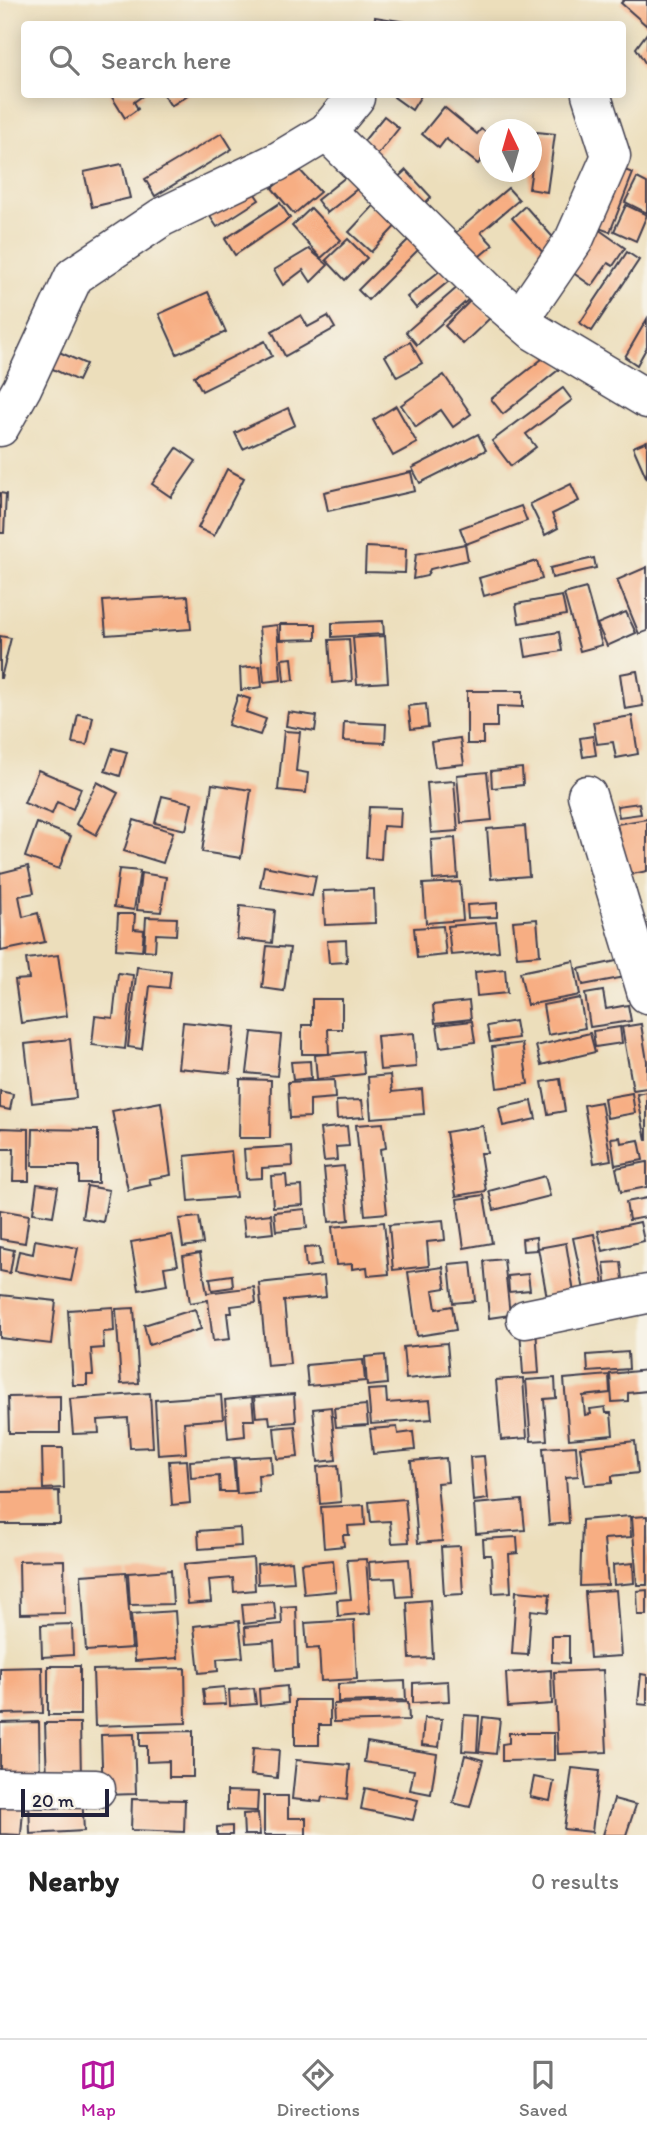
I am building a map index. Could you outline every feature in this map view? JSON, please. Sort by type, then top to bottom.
[{"type":"street","points":[[0,427],[22,388],[74,275],[162,218],[277,162],[327,132],[355,98]]},
{"type":"street","points":[[520,319],[574,240],[611,156],[592,98]]},
{"type":"street","points":[[327,132],[477,281],[535,332],[647,399]]},
{"type":"street","points":[[587,795],[647,993]]},
{"type":"street","points":[[526,1319],[647,1294]]},
{"type":"street","points":[[0,1788],[96,1789]]},
{"type":"building","points":[[624,0],[647,0],[647,26],[621,3]]},
{"type":"building","points":[[375,17],[400,21],[374,21]]},
{"type":"building","points":[[647,33],[647,66],[636,48]]},
{"type":"building","points":[[112,98],[140,98],[134,102],[138,109],[125,118]]},
{"type":"building","points":[[166,98],[183,98],[171,106]]},
{"type":"building","points":[[395,98],[420,98],[412,110]]},
{"type":"building","points":[[444,107],[477,134],[479,132],[479,163],[446,139],[439,148],[422,134]]},
{"type":"building","points":[[384,116],[399,128],[371,163],[355,152]]},
{"type":"building","points":[[222,133],[232,149],[155,196],[145,179]]},
{"type":"building","points":[[542,133],[555,134],[547,192],[529,189],[530,182],[542,182]]},
{"type":"building","points":[[122,164],[130,198],[92,207],[84,172]]},
{"type":"building","points":[[297,167],[320,192],[294,214],[272,188]]},
{"type":"building","points":[[619,168],[633,173],[610,232],[596,227]]},
{"type":"building","points":[[406,170],[431,197],[418,210],[392,183]]},
{"type":"building","points":[[347,176],[357,189],[327,213],[317,200]]},
{"type":"building","points":[[637,178],[647,183],[647,213],[625,202]]},
{"type":"building","points":[[246,181],[259,200],[217,227],[205,209]]},
{"type":"building","points":[[508,188],[519,200],[481,232],[493,245],[475,260],[453,235]]},
{"type":"building","points":[[381,198],[403,218],[371,252],[349,232]]},
{"type":"building","points":[[280,203],[290,218],[235,255],[225,239]]},
{"type":"building","points":[[626,205],[647,215],[636,241],[614,231]]},
{"type":"building","points":[[525,206],[559,244],[546,256],[512,218]]},
{"type":"building","points":[[311,208],[341,240],[321,258],[292,226]]},
{"type":"building","points":[[591,224],[625,248],[613,266],[608,263],[592,286],[562,265]]},
{"type":"building","points":[[413,235],[423,245],[368,300],[358,290]]},
{"type":"building","points":[[348,239],[367,258],[345,280],[326,260]]},
{"type":"building","points":[[309,249],[328,265],[311,282],[303,270],[283,285],[274,270]]},
{"type":"building","points":[[627,252],[639,260],[592,331],[580,323]]},
{"type":"building","points":[[441,270],[449,281],[416,308],[407,297]]},
{"type":"building","points":[[459,286],[469,299],[417,345],[406,332]]},
{"type":"building","points":[[208,292],[226,332],[177,354],[159,314]]},
{"type":"building","points":[[472,299],[490,318],[463,344],[445,326]]},
{"type":"building","points":[[301,315],[308,327],[328,316],[335,328],[285,356],[272,331]]},
{"type":"building","points":[[647,319],[647,347],[637,365],[625,357]]},
{"type":"building","points":[[265,341],[272,356],[202,391],[194,376]]},
{"type":"building","points":[[410,342],[422,363],[397,377],[385,356]]},
{"type":"building","points":[[48,347],[86,364],[78,381],[40,363]]},
{"type":"building","points":[[551,352],[562,367],[503,414],[491,399]]},
{"type":"building","points":[[444,375],[471,414],[453,427],[441,410],[416,427],[401,405]]},
{"type":"building","points":[[563,388],[572,400],[526,434],[536,447],[511,466],[492,441]]},
{"type":"building","points":[[396,406],[417,443],[393,456],[373,420]]},
{"type":"building","points":[[288,408],[295,425],[243,449],[235,433]]},
{"type":"building","points":[[478,434],[486,450],[420,483],[412,468]]},
{"type":"building","points":[[647,441],[647,479],[633,447]]},
{"type":"building","points":[[177,448],[196,461],[171,497],[152,484]]},
{"type":"building","points":[[227,469],[244,478],[214,536],[198,528]]},
{"type":"building","points":[[411,472],[415,491],[328,511],[324,492]]},
{"type":"building","points":[[571,484],[579,501],[552,514],[558,528],[545,535],[530,504]]},
{"type":"building","points":[[0,493],[6,494],[4,533],[0,533]]},
{"type":"building","points":[[521,506],[527,521],[466,544],[460,528]]},
{"type":"building","points":[[465,544],[468,560],[430,569],[427,576],[413,579],[416,554]]},
{"type":"building","points":[[366,547],[406,549],[405,573],[365,572]]},
{"type":"building","points":[[594,558],[596,568],[552,578],[550,568]]},
{"type":"building","points":[[537,561],[542,579],[484,596],[479,578]]},
{"type":"building","points":[[647,567],[647,631],[639,634],[617,580]]},
{"type":"building","points":[[586,588],[602,645],[580,651],[564,594]]},
{"type":"building","points":[[188,596],[191,629],[106,635],[103,601]]},
{"type":"building","points":[[562,596],[566,615],[519,623],[516,604]]},
{"type":"building","points":[[626,612],[636,633],[607,646],[597,624]]},
{"type":"building","points":[[383,621],[384,634],[332,637],[332,623]]},
{"type":"building","points":[[280,624],[316,624],[316,639],[280,640]]},
{"type":"building","points":[[277,625],[281,680],[264,682],[259,627]]},
{"type":"building","points":[[559,632],[562,651],[526,657],[523,638]]},
{"type":"building","points":[[0,636],[11,638],[1,678],[0,678]]},
{"type":"building","points":[[385,636],[388,682],[357,684],[353,638]]},
{"type":"building","points":[[349,639],[352,681],[332,683],[329,640]]},
{"type":"building","points":[[292,658],[294,680],[284,681],[282,659]]},
{"type":"building","points":[[260,666],[262,687],[241,690],[240,668]]},
{"type":"building","points":[[637,671],[643,706],[625,709],[620,674]]},
{"type":"building","points":[[467,691],[523,691],[523,707],[497,706],[497,727],[483,727],[483,744],[467,744]]},
{"type":"building","points":[[238,695],[250,699],[246,712],[266,719],[260,735],[228,725]]},
{"type":"building","points":[[426,704],[428,727],[411,729],[408,706]]},
{"type":"building","points":[[288,712],[317,716],[315,731],[286,726]]},
{"type":"building","points":[[78,714],[93,717],[87,745],[72,743]]},
{"type":"building","points":[[632,716],[638,754],[616,758],[613,742],[597,744],[593,722]]},
{"type":"building","points":[[344,722],[386,724],[385,743],[343,741]]},
{"type":"building","points":[[284,731],[300,732],[296,771],[308,773],[306,793],[278,790]]},
{"type":"building","points":[[593,736],[596,755],[583,757],[580,738]]},
{"type":"building","points":[[460,738],[464,764],[435,767],[431,742]]},
{"type":"building","points":[[113,748],[127,752],[120,776],[105,771]]},
{"type":"building","points":[[522,768],[523,785],[492,788],[491,771]]},
{"type":"building","points":[[38,770],[81,788],[73,809],[57,802],[52,814],[24,803]]},
{"type":"building","points":[[487,772],[492,820],[461,823],[457,775]]},
{"type":"building","points":[[454,781],[458,831],[431,833],[427,783]]},
{"type":"building","points":[[97,782],[118,793],[96,835],[76,824]]},
{"type":"building","points":[[212,784],[251,790],[241,858],[202,852]]},
{"type":"building","points":[[162,796],[192,803],[186,830],[155,823]]},
{"type":"building","points":[[639,803],[641,814],[619,817],[617,806]]},
{"type":"building","points":[[369,807],[401,808],[400,827],[383,826],[381,859],[366,858]]},
{"type":"building","points":[[647,819],[647,871],[628,875],[617,824]]},
{"type":"building","points":[[134,820],[173,832],[163,863],[124,851]]},
{"type":"building","points":[[37,823],[71,836],[59,869],[25,857]]},
{"type":"building","points":[[525,826],[529,876],[491,879],[487,829]]},
{"type":"building","points":[[455,838],[458,878],[433,880],[431,840]]},
{"type":"building","points":[[28,866],[34,893],[19,896],[23,917],[38,913],[45,942],[1,951],[0,873]]},
{"type":"building","points":[[264,866],[316,876],[312,896],[260,887]]},
{"type":"building","points":[[119,869],[140,871],[134,910],[114,907]]},
{"type":"building","points":[[141,873],[166,877],[161,912],[137,910]]},
{"type":"building","points":[[460,882],[463,920],[426,923],[423,884]]},
{"type":"building","points":[[374,889],[375,923],[325,925],[323,891]]},
{"type":"building","points":[[497,903],[497,917],[468,918],[467,905]]},
{"type":"building","points":[[240,906],[275,910],[272,943],[237,939]]},
{"type":"building","points":[[118,914],[135,914],[134,929],[144,930],[142,951],[116,949]]},
{"type":"building","points":[[146,917],[177,918],[176,935],[156,934],[155,951],[144,950]]},
{"type":"building","points":[[537,919],[540,955],[517,957],[513,921]]},
{"type":"building","points":[[496,922],[499,951],[451,955],[448,926]]},
{"type":"building","points":[[443,926],[446,955],[417,958],[414,928]]},
{"type":"building","points":[[346,940],[347,962],[329,963],[327,941]]},
{"type":"building","points":[[267,946],[290,948],[284,991],[262,988]]},
{"type":"building","points":[[58,955],[67,1016],[21,1023],[15,980],[29,979],[26,959]]},
{"type":"building","points":[[621,960],[625,977],[583,985],[579,969]]},
{"type":"building","points":[[574,961],[580,995],[527,1005],[520,972]]},
{"type":"building","points":[[137,967],[171,971],[169,988],[150,986],[142,1049],[128,1047]]},
{"type":"building","points":[[505,969],[507,993],[477,996],[475,972]]},
{"type":"building","points":[[118,973],[133,975],[125,1049],[92,1045],[95,1016],[113,1018]]},
{"type":"building","points":[[603,991],[606,1009],[628,1005],[631,1021],[590,1027],[585,994]]},
{"type":"building","points":[[580,998],[585,1028],[548,1035],[543,1005]]},
{"type":"building","points":[[312,999],[342,999],[342,1029],[328,1029],[329,1054],[302,1054],[302,1025],[312,1025]]},
{"type":"building","points":[[469,1001],[471,1019],[435,1023],[433,1005]]},
{"type":"building","points":[[472,1021],[475,1042],[440,1047],[437,1025]]},
{"type":"building","points":[[515,1021],[518,1038],[490,1042],[487,1026]]},
{"type":"building","points":[[183,1022],[235,1027],[230,1073],[178,1068]]},
{"type":"building","points":[[641,1024],[647,1061],[647,1088],[633,1090],[622,1027]]},
{"type":"building","points":[[620,1027],[622,1043],[595,1047],[593,1031]]},
{"type":"building","points":[[252,1032],[281,1035],[277,1076],[247,1073]]},
{"type":"building","points":[[414,1033],[416,1067],[380,1070],[377,1036]]},
{"type":"building","points":[[590,1033],[595,1052],[541,1065],[536,1046]]},
{"type":"building","points":[[70,1039],[76,1098],[32,1103],[25,1044]]},
{"type":"building","points":[[522,1043],[528,1084],[497,1088],[492,1047]]},
{"type":"building","points":[[362,1051],[364,1074],[317,1079],[315,1055]]},
{"type":"building","points":[[310,1061],[311,1078],[293,1080],[291,1062]]},
{"type":"building","points":[[390,1075],[392,1092],[422,1089],[424,1114],[371,1118],[368,1077]]},
{"type":"building","points":[[240,1079],[271,1080],[270,1138],[239,1138]]},
{"type":"building","points":[[560,1079],[565,1111],[548,1114],[542,1082]]},
{"type":"building","points":[[334,1080],[335,1098],[310,1100],[310,1117],[290,1118],[288,1082]]},
{"type":"building","points":[[0,1091],[13,1094],[10,1110],[0,1108]]},
{"type":"building","points":[[647,1092],[647,1140],[646,1140],[637,1094]]},
{"type":"building","points":[[632,1093],[635,1113],[607,1118],[604,1098]]},
{"type":"building","points":[[362,1100],[364,1117],[337,1119],[336,1101]]},
{"type":"building","points":[[532,1101],[536,1119],[503,1126],[499,1108]]},
{"type":"building","points":[[161,1102],[171,1175],[149,1179],[151,1185],[128,1190],[112,1111]]},
{"type":"building","points":[[601,1102],[611,1160],[594,1163],[584,1105]]},
{"type":"building","points":[[383,1123],[386,1148],[380,1149],[387,1213],[365,1215],[356,1125]]},
{"type":"building","points":[[347,1126],[349,1146],[336,1147],[337,1160],[324,1161],[320,1129]]},
{"type":"building","points":[[483,1126],[487,1153],[480,1153],[486,1191],[456,1196],[446,1132]]},
{"type":"building","points":[[0,1128],[29,1129],[29,1181],[13,1181],[14,1149],[0,1149]]},
{"type":"building","points":[[33,1129],[98,1130],[98,1183],[79,1183],[79,1166],[32,1166]]},
{"type":"building","points":[[620,1137],[621,1143],[639,1140],[643,1160],[615,1165],[611,1138]]},
{"type":"building","points":[[292,1146],[293,1166],[262,1168],[262,1178],[246,1179],[244,1149]]},
{"type":"building","points":[[231,1151],[236,1197],[189,1201],[185,1156]]},
{"type":"building","points":[[647,1162],[647,1187],[621,1192],[616,1168]]},
{"type":"building","points":[[344,1166],[349,1220],[329,1222],[324,1168]]},
{"type":"building","points":[[286,1175],[287,1187],[302,1186],[303,1205],[273,1207],[271,1176]]},
{"type":"building","points":[[545,1176],[550,1196],[494,1210],[489,1191]]},
{"type":"building","points":[[37,1184],[58,1187],[53,1216],[33,1213]]},
{"type":"building","points":[[87,1186],[109,1190],[103,1222],[82,1218]]},
{"type":"building","points":[[484,1195],[492,1243],[464,1248],[457,1199]]},
{"type":"building","points":[[647,1198],[647,1217],[629,1220],[626,1202]]},
{"type":"building","points":[[305,1209],[307,1228],[276,1231],[274,1212]]},
{"type":"building","points":[[0,1210],[29,1215],[25,1243],[0,1239]]},
{"type":"building","points":[[271,1214],[273,1233],[245,1236],[243,1217]]},
{"type":"building","points":[[199,1217],[203,1244],[183,1247],[179,1219]]},
{"type":"building","points":[[443,1220],[445,1240],[427,1242],[429,1266],[393,1270],[389,1225]]},
{"type":"building","points":[[384,1222],[389,1274],[368,1276],[367,1267],[352,1269],[352,1264],[336,1265],[332,1227]]},
{"type":"building","points":[[640,1222],[644,1241],[603,1251],[598,1231]]},
{"type":"building","points":[[594,1234],[606,1295],[586,1299],[573,1238]]},
{"type":"building","points":[[172,1235],[178,1265],[164,1267],[167,1285],[139,1290],[131,1242]]},
{"type":"building","points":[[536,1237],[537,1250],[523,1251],[522,1239]]},
{"type":"building","points":[[35,1240],[78,1248],[71,1281],[15,1271],[19,1251],[33,1254]]},
{"type":"building","points":[[566,1243],[575,1299],[548,1303],[538,1248]]},
{"type":"building","points":[[0,1247],[14,1250],[10,1273],[0,1271]]},
{"type":"building","points":[[319,1247],[321,1265],[306,1267],[304,1248]]},
{"type":"building","points":[[200,1253],[207,1293],[254,1287],[256,1303],[231,1306],[232,1313],[227,1313],[230,1339],[213,1341],[208,1300],[190,1303],[183,1256]]},
{"type":"building","points":[[504,1259],[510,1315],[489,1318],[484,1261]]},
{"type":"building","points":[[471,1262],[475,1301],[453,1303],[449,1264]]},
{"type":"building","points":[[621,1262],[624,1288],[607,1290],[604,1263]]},
{"type":"building","points":[[443,1267],[446,1288],[433,1290],[436,1309],[452,1306],[456,1330],[417,1336],[408,1272]]},
{"type":"building","points":[[528,1274],[530,1290],[509,1292],[508,1276]]},
{"type":"building","points":[[232,1275],[233,1287],[212,1290],[210,1278]]},
{"type":"building","points":[[324,1276],[326,1297],[284,1301],[290,1364],[267,1366],[259,1283]]},
{"type":"building","points":[[0,1295],[56,1301],[51,1344],[0,1338]]},
{"type":"building","points":[[113,1307],[114,1331],[103,1332],[104,1348],[91,1349],[93,1375],[87,1375],[87,1385],[73,1385],[68,1310]]},
{"type":"building","points":[[134,1308],[139,1383],[121,1384],[116,1309]]},
{"type":"building","points":[[195,1309],[201,1329],[149,1345],[144,1325]]},
{"type":"building","points":[[536,1328],[539,1373],[523,1374],[520,1329]]},
{"type":"building","points":[[447,1343],[450,1375],[406,1379],[403,1347]]},
{"type":"building","points":[[628,1352],[629,1369],[588,1372],[587,1355]]},
{"type":"building","points":[[385,1355],[387,1384],[367,1386],[365,1357]]},
{"type":"building","points":[[363,1360],[365,1381],[308,1386],[306,1365]]},
{"type":"building","points":[[647,1370],[647,1391],[628,1393],[628,1401],[612,1402],[610,1374]]},
{"type":"building","points":[[609,1375],[610,1393],[583,1396],[585,1415],[591,1414],[590,1409],[605,1407],[606,1413],[611,1413],[613,1435],[569,1439],[564,1379]]},
{"type":"building","points":[[523,1378],[527,1438],[501,1440],[496,1380]]},
{"type":"building","points":[[555,1378],[556,1398],[544,1399],[547,1440],[531,1441],[526,1380]]},
{"type":"building","points":[[386,1389],[387,1403],[430,1400],[432,1419],[371,1424],[368,1390]]},
{"type":"building","points":[[150,1393],[153,1447],[130,1448],[128,1418],[98,1420],[99,1433],[73,1434],[70,1399]]},
{"type":"building","points":[[294,1394],[296,1422],[270,1424],[269,1416],[256,1417],[254,1397]]},
{"type":"building","points":[[221,1395],[223,1419],[184,1422],[186,1453],[158,1455],[155,1400]]},
{"type":"building","points":[[60,1396],[60,1433],[9,1433],[8,1397]]},
{"type":"building","points":[[252,1397],[254,1420],[244,1420],[245,1436],[228,1438],[225,1400]]},
{"type":"building","points":[[366,1405],[368,1425],[336,1427],[334,1408]]},
{"type":"building","points":[[331,1407],[336,1460],[318,1462],[313,1409]]},
{"type":"building","points":[[295,1426],[298,1457],[277,1459],[274,1428]]},
{"type":"building","points":[[397,1427],[398,1434],[413,1432],[415,1450],[373,1454],[370,1429]]},
{"type":"building","points":[[635,1441],[638,1473],[612,1476],[612,1483],[585,1485],[580,1447]]},
{"type":"building","points":[[576,1446],[578,1476],[566,1477],[569,1523],[549,1525],[543,1448]]},
{"type":"building","points":[[42,1448],[63,1448],[64,1488],[43,1489]]},
{"type":"building","points":[[271,1456],[272,1474],[258,1475],[259,1492],[237,1494],[235,1458]]},
{"type":"building","points":[[484,1456],[488,1499],[473,1501],[470,1457]]},
{"type":"building","points":[[233,1458],[236,1492],[220,1492],[219,1476],[191,1478],[190,1461]]},
{"type":"building","points":[[446,1458],[448,1482],[437,1483],[442,1541],[418,1543],[411,1461]]},
{"type":"building","points":[[187,1460],[190,1503],[172,1505],[169,1461]]},
{"type":"building","points":[[338,1465],[341,1502],[320,1504],[317,1467]]},
{"type":"building","points":[[59,1491],[60,1524],[0,1524],[0,1492]]},
{"type":"building","points":[[405,1499],[409,1542],[392,1543],[390,1521],[371,1522],[369,1502]]},
{"type":"building","points":[[522,1500],[525,1530],[476,1534],[474,1504]]},
{"type":"building","points":[[364,1505],[365,1525],[348,1526],[349,1535],[343,1535],[344,1546],[324,1548],[321,1507]]},
{"type":"building","points":[[630,1516],[631,1537],[604,1539],[608,1585],[580,1586],[582,1520]]},
{"type":"building","points":[[647,1516],[647,1585],[637,1585],[632,1517]]},
{"type":"building","points":[[240,1528],[241,1546],[199,1549],[198,1531]]},
{"type":"building","points":[[517,1537],[518,1553],[509,1554],[511,1592],[493,1593],[491,1555],[484,1555],[483,1539]]},
{"type":"building","points":[[460,1546],[463,1594],[444,1595],[441,1547]]},
{"type":"building","points":[[253,1558],[255,1590],[234,1592],[233,1578],[209,1580],[211,1602],[188,1604],[184,1564]]},
{"type":"building","points":[[366,1559],[370,1613],[338,1616],[337,1600],[351,1599],[347,1560]]},
{"type":"building","points":[[409,1559],[412,1596],[397,1597],[395,1578],[370,1579],[369,1562]]},
{"type":"building","points":[[64,1560],[65,1613],[20,1614],[19,1561]]},
{"type":"building","points":[[333,1560],[336,1591],[304,1594],[301,1563]]},
{"type":"building","points":[[292,1561],[294,1582],[258,1584],[257,1564]]},
{"type":"building","points":[[633,1563],[634,1583],[614,1585],[613,1565]]},
{"type":"building","points":[[171,1570],[173,1604],[130,1605],[128,1573]]},
{"type":"building","points":[[126,1572],[132,1648],[86,1651],[81,1575]]},
{"type":"building","points":[[616,1590],[621,1656],[590,1658],[585,1592]]},
{"type":"building","points":[[647,1590],[647,1615],[638,1615],[637,1591]]},
{"type":"building","points":[[516,1591],[550,1594],[548,1612],[531,1610],[528,1655],[512,1654]]},
{"type":"building","points":[[430,1600],[433,1658],[410,1659],[407,1602]]},
{"type":"building","points":[[274,1602],[276,1620],[244,1624],[242,1604]]},
{"type":"building","points":[[296,1606],[298,1668],[276,1670],[274,1641],[246,1643],[245,1627],[282,1624],[281,1607]]},
{"type":"building","points":[[175,1611],[178,1658],[135,1661],[131,1614]]},
{"type":"building","points":[[354,1620],[357,1679],[321,1681],[319,1648],[307,1649],[305,1623]]},
{"type":"building","points":[[239,1621],[243,1657],[217,1659],[218,1671],[199,1673],[194,1626]]},
{"type":"building","points":[[72,1624],[73,1655],[42,1657],[41,1625]]},
{"type":"building","points":[[552,1636],[569,1636],[569,1663],[552,1662]]},
{"type":"building","points":[[48,1666],[80,1666],[80,1715],[48,1715]]},
{"type":"building","points":[[42,1667],[43,1713],[0,1714],[0,1668]]},
{"type":"building","points":[[185,1668],[186,1723],[95,1726],[93,1670]]},
{"type":"building","points":[[551,1670],[552,1704],[508,1707],[506,1673]]},
{"type":"building","points":[[603,1670],[607,1752],[558,1754],[554,1672]]},
{"type":"building","points":[[641,1674],[647,1675],[647,1705],[638,1704]]},
{"type":"building","points":[[405,1681],[406,1700],[338,1702],[338,1684]]},
{"type":"building","points":[[448,1681],[449,1701],[413,1703],[413,1683]]},
{"type":"building","points":[[287,1686],[288,1703],[260,1706],[259,1689]]},
{"type":"building","points":[[224,1687],[226,1704],[205,1705],[203,1689]]},
{"type":"building","points":[[254,1688],[256,1704],[230,1706],[229,1690]]},
{"type":"building","points":[[295,1700],[330,1700],[330,1725],[319,1725],[319,1745],[295,1745]]},
{"type":"building","points":[[408,1702],[409,1720],[334,1722],[333,1704]]},
{"type":"building","points":[[464,1715],[479,1716],[477,1752],[462,1751]]},
{"type":"building","points":[[483,1717],[500,1719],[496,1754],[479,1752]]},
{"type":"building","points":[[424,1718],[442,1719],[439,1747],[422,1745]]},
{"type":"building","points":[[39,1722],[40,1778],[0,1779],[0,1723]]},
{"type":"building","points":[[45,1723],[80,1723],[81,1779],[47,1779]]},
{"type":"building","points":[[193,1731],[193,1777],[169,1777],[169,1761],[147,1762],[147,1746],[140,1746],[140,1732]]},
{"type":"building","points":[[509,1733],[554,1733],[554,1760],[502,1761],[502,1744],[509,1743]]},
{"type":"building","points":[[134,1734],[136,1794],[103,1795],[101,1735]]},
{"type":"building","points":[[367,1742],[437,1754],[431,1794],[410,1790],[414,1770],[364,1762]]},
{"type":"building","points":[[253,1748],[279,1750],[277,1778],[251,1775]]},
{"type":"building","points":[[465,1755],[483,1760],[470,1807],[453,1803]]},
{"type":"building","points":[[296,1760],[350,1765],[347,1800],[322,1797],[321,1802],[292,1799]]},
{"type":"building","points":[[572,1768],[599,1771],[592,1832],[564,1829]]},
{"type":"building","points":[[534,1777],[554,1781],[550,1801],[530,1797]]},
{"type":"building","points":[[365,1788],[418,1800],[413,1820],[361,1809]]},
{"type":"building","points":[[227,1791],[258,1792],[257,1811],[227,1810]]},
{"type":"building","points":[[82,1794],[84,1831],[30,1834],[29,1797]]},
{"type":"building","points":[[0,1795],[24,1797],[21,1835],[0,1834]]},
{"type":"building","points":[[264,1796],[288,1796],[288,1818],[306,1818],[306,1835],[264,1835]]},
{"type":"building","points":[[132,1799],[185,1800],[184,1832],[131,1830]]},
{"type":"building","points":[[614,1799],[636,1805],[626,1835],[603,1835]]},
{"type":"building","points":[[258,1813],[260,1835],[244,1835],[243,1814]]},
{"type":"building","points":[[232,1826],[232,1835],[217,1835],[217,1827]]}]
